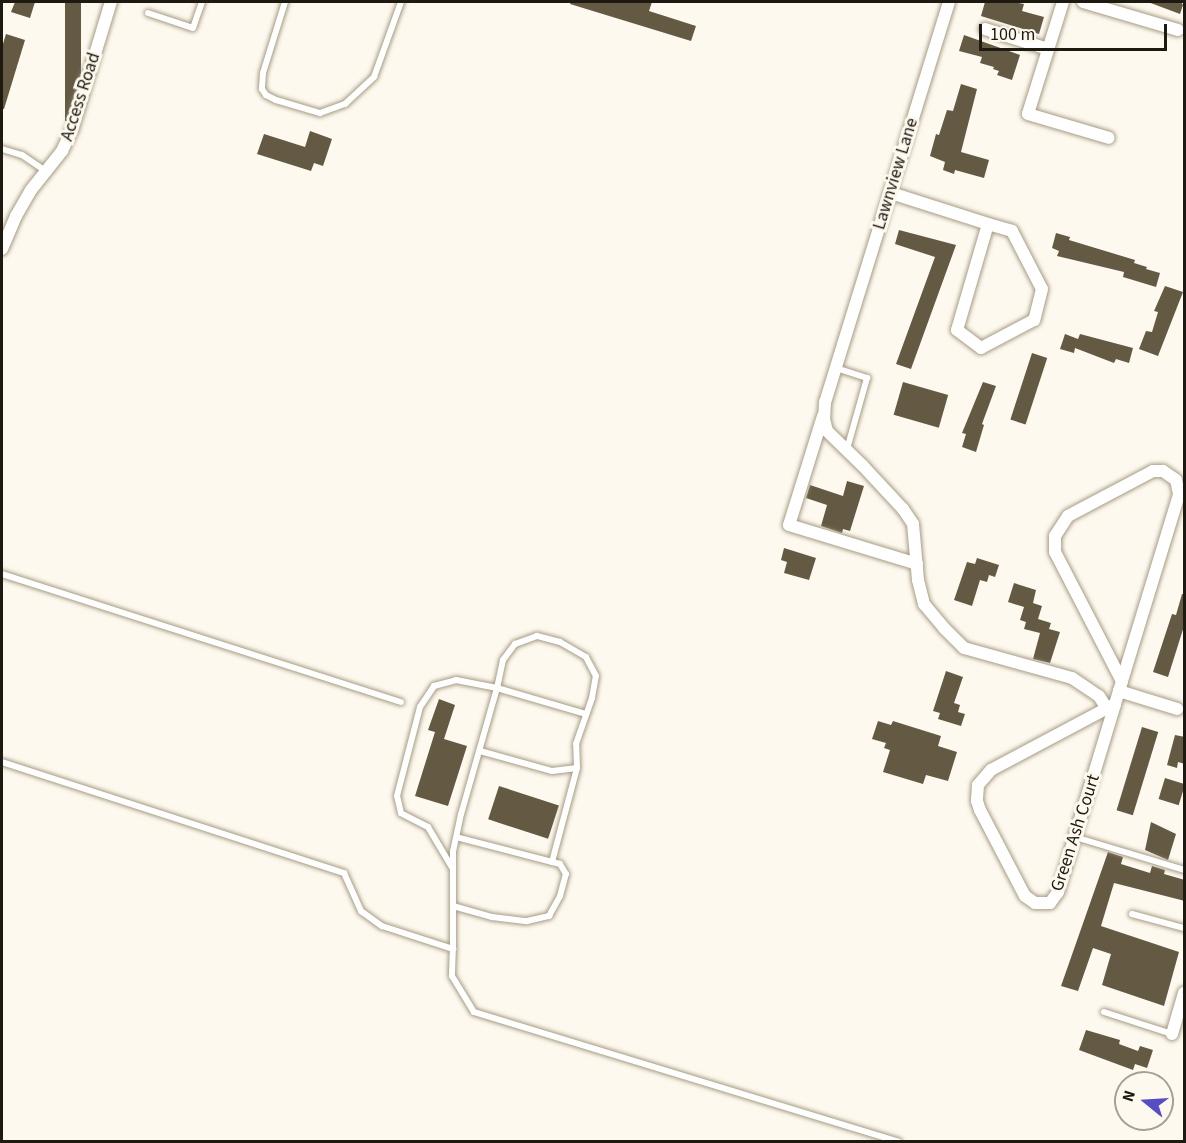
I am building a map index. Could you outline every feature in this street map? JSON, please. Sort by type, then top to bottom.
[{"type":"street","name":"Access Road","points":[[2,249],[16,216],[62,151],[72,130],[111,2]]},
{"type":"street","name":"Lawnview Lane","points":[[917,564],[789,525],[949,2]]},
{"type":"street","points":[[1063,2],[1028,114],[1109,138]]},
{"type":"street","points":[[1083,2],[1109,5],[1178,30]]},
{"type":"street","points":[[985,29],[1048,49]]},
{"type":"street","points":[[891,193],[1012,231],[1042,289],[1034,320],[981,348],[957,330],[988,224]]},
{"type":"street","points":[[824,411],[827,431],[903,509],[913,524],[924,604],[944,628],[964,648],[1072,678],[1111,706]]},
{"type":"street","name":"Green Ash Court","points":[[1111,706],[991,770],[978,785],[977,801],[980,810],[1031,902],[1043,905],[1055,899],[1075,837],[1111,706],[1120,686],[1179,494],[1176,480],[1163,471],[1154,471],[1068,516],[1055,536],[1055,552],[1120,686]]},
{"type":"street","points":[[1120,686],[1181,710]]},
{"type":"street","points":[[1172,1034],[1185,993]]},
{"type":"lane","points":[[148,13],[194,28],[202,2]]},
{"type":"lane","points":[[285,2],[263,73],[262,89],[266,95],[276,100],[320,113],[345,104],[375,77],[400,2]]},
{"type":"lane","points":[[2,148],[22,155],[46,171]]},
{"type":"lane","points":[[836,368],[867,378],[847,449]]},
{"type":"lane","points":[[2,574],[400,702]]},
{"type":"lane","points":[[552,862],[577,768],[576,744],[596,676],[586,657],[560,642],[537,636],[515,644],[503,660],[456,837],[453,869],[452,976],[474,1012],[899,1142]]},
{"type":"lane","points":[[453,869],[428,827],[400,813],[397,796],[420,707],[434,686],[456,680],[497,688],[586,714]]},
{"type":"lane","points":[[480,751],[552,771],[577,768]]},
{"type":"lane","points":[[2,762],[344,873],[361,911],[382,926],[453,949]]},
{"type":"lane","points":[[453,906],[492,917],[527,921],[549,916],[560,896],[566,874],[560,864],[456,837]]},
{"type":"lane","points":[[1075,837],[1185,870]]},
{"type":"lane","points":[[1132,914],[1185,928]]},
{"type":"lane","points":[[1104,1012],[1172,1034]]},
{"type":"building","points":[[15,2],[35,2],[30,18],[11,12]]},
{"type":"building","points":[[65,2],[81,2],[81,121],[65,121]]},
{"type":"building","points":[[571,2],[652,2],[649,11],[696,26],[691,41],[570,4]]},
{"type":"building","points":[[985,2],[1024,4],[1022,11],[1044,17],[1039,34],[981,16]]},
{"type":"building","points":[[1148,2],[1181,2],[1183,5],[1180,14]]},
{"type":"building","points":[[6,34],[25,40],[4,109],[2,109],[2,47]]},
{"type":"building","points":[[964,35],[1020,55],[1012,80],[997,75],[999,71],[993,69],[994,67],[980,63],[982,57],[959,51]]},
{"type":"building","points":[[961,84],[977,89],[961,152],[989,160],[984,178],[955,170],[954,174],[943,170],[945,162],[930,156],[936,134],[939,135],[947,110],[953,111]]},
{"type":"building","points":[[310,131],[332,139],[323,166],[314,163],[311,171],[257,154],[264,134],[305,147]]},
{"type":"building","points":[[899,230],[956,245],[911,369],[896,364],[935,257],[895,244]]},
{"type":"building","points":[[1056,233],[1070,237],[1069,240],[1135,260],[1134,263],[1160,273],[1156,287],[1123,277],[1124,272],[1057,256],[1059,251],[1052,248]]},
{"type":"building","points":[[1165,286],[1183,292],[1158,356],[1139,349],[1146,331],[1152,332],[1158,312],[1154,311]]},
{"type":"building","points":[[1065,334],[1078,339],[1080,334],[1133,348],[1129,363],[1116,359],[1114,363],[1075,348],[1074,353],[1060,349]]},
{"type":"building","points":[[1032,353],[1047,358],[1026,425],[1010,420]]},
{"type":"building","points":[[903,382],[948,395],[939,428],[894,415]]},
{"type":"building","points":[[983,382],[996,386],[982,424],[984,425],[976,452],[962,447],[966,434],[962,433]]},
{"type":"building","points":[[847,481],[864,486],[850,531],[843,529],[842,533],[821,526],[827,505],[806,498],[810,485],[843,496]]},
{"type":"building","points":[[784,548],[816,558],[809,580],[784,573],[787,562],[781,560]]},
{"type":"building","points":[[977,558],[999,565],[995,577],[989,575],[987,582],[980,580],[972,606],[954,600],[967,562],[975,564]]},
{"type":"building","points":[[1014,583],[1036,590],[1033,603],[1042,606],[1038,619],[1051,623],[1049,629],[1060,632],[1050,663],[1033,659],[1040,633],[1024,629],[1026,622],[1020,620],[1024,607],[1008,602]]},
{"type":"building","points":[[1182,594],[1185,594],[1185,623],[1168,677],[1153,672],[1172,614],[1176,615]]},
{"type":"building","points":[[946,671],[963,677],[954,703],[960,705],[958,712],[965,714],[961,726],[938,719],[940,713],[933,711]]},
{"type":"building","points":[[439,699],[455,705],[444,739],[467,746],[448,806],[415,796],[435,732],[428,730]]},
{"type":"building","points":[[878,721],[891,725],[893,721],[941,736],[938,746],[957,752],[948,781],[926,775],[923,784],[883,772],[890,750],[884,748],[886,743],[872,739]]},
{"type":"building","points":[[1142,727],[1158,732],[1133,815],[1117,810]]},
{"type":"building","points":[[1175,735],[1185,737],[1185,764],[1178,762],[1177,768],[1167,765]]},
{"type":"building","points":[[1165,778],[1184,784],[1179,805],[1159,799]]},
{"type":"building","points":[[499,786],[559,805],[548,839],[488,819]]},
{"type":"building","points":[[1151,822],[1176,834],[1168,860],[1145,850]]},
{"type":"building","points":[[1108,852],[1123,857],[1121,864],[1150,873],[1152,866],[1165,870],[1164,874],[1185,880],[1185,901],[1114,883],[1101,926],[1179,952],[1164,1006],[1102,985],[1111,954],[1093,948],[1078,991],[1061,986]]},
{"type":"building","points":[[1086,1030],[1120,1040],[1119,1044],[1138,1051],[1140,1046],[1153,1050],[1147,1068],[1135,1064],[1133,1070],[1079,1050]]}]
